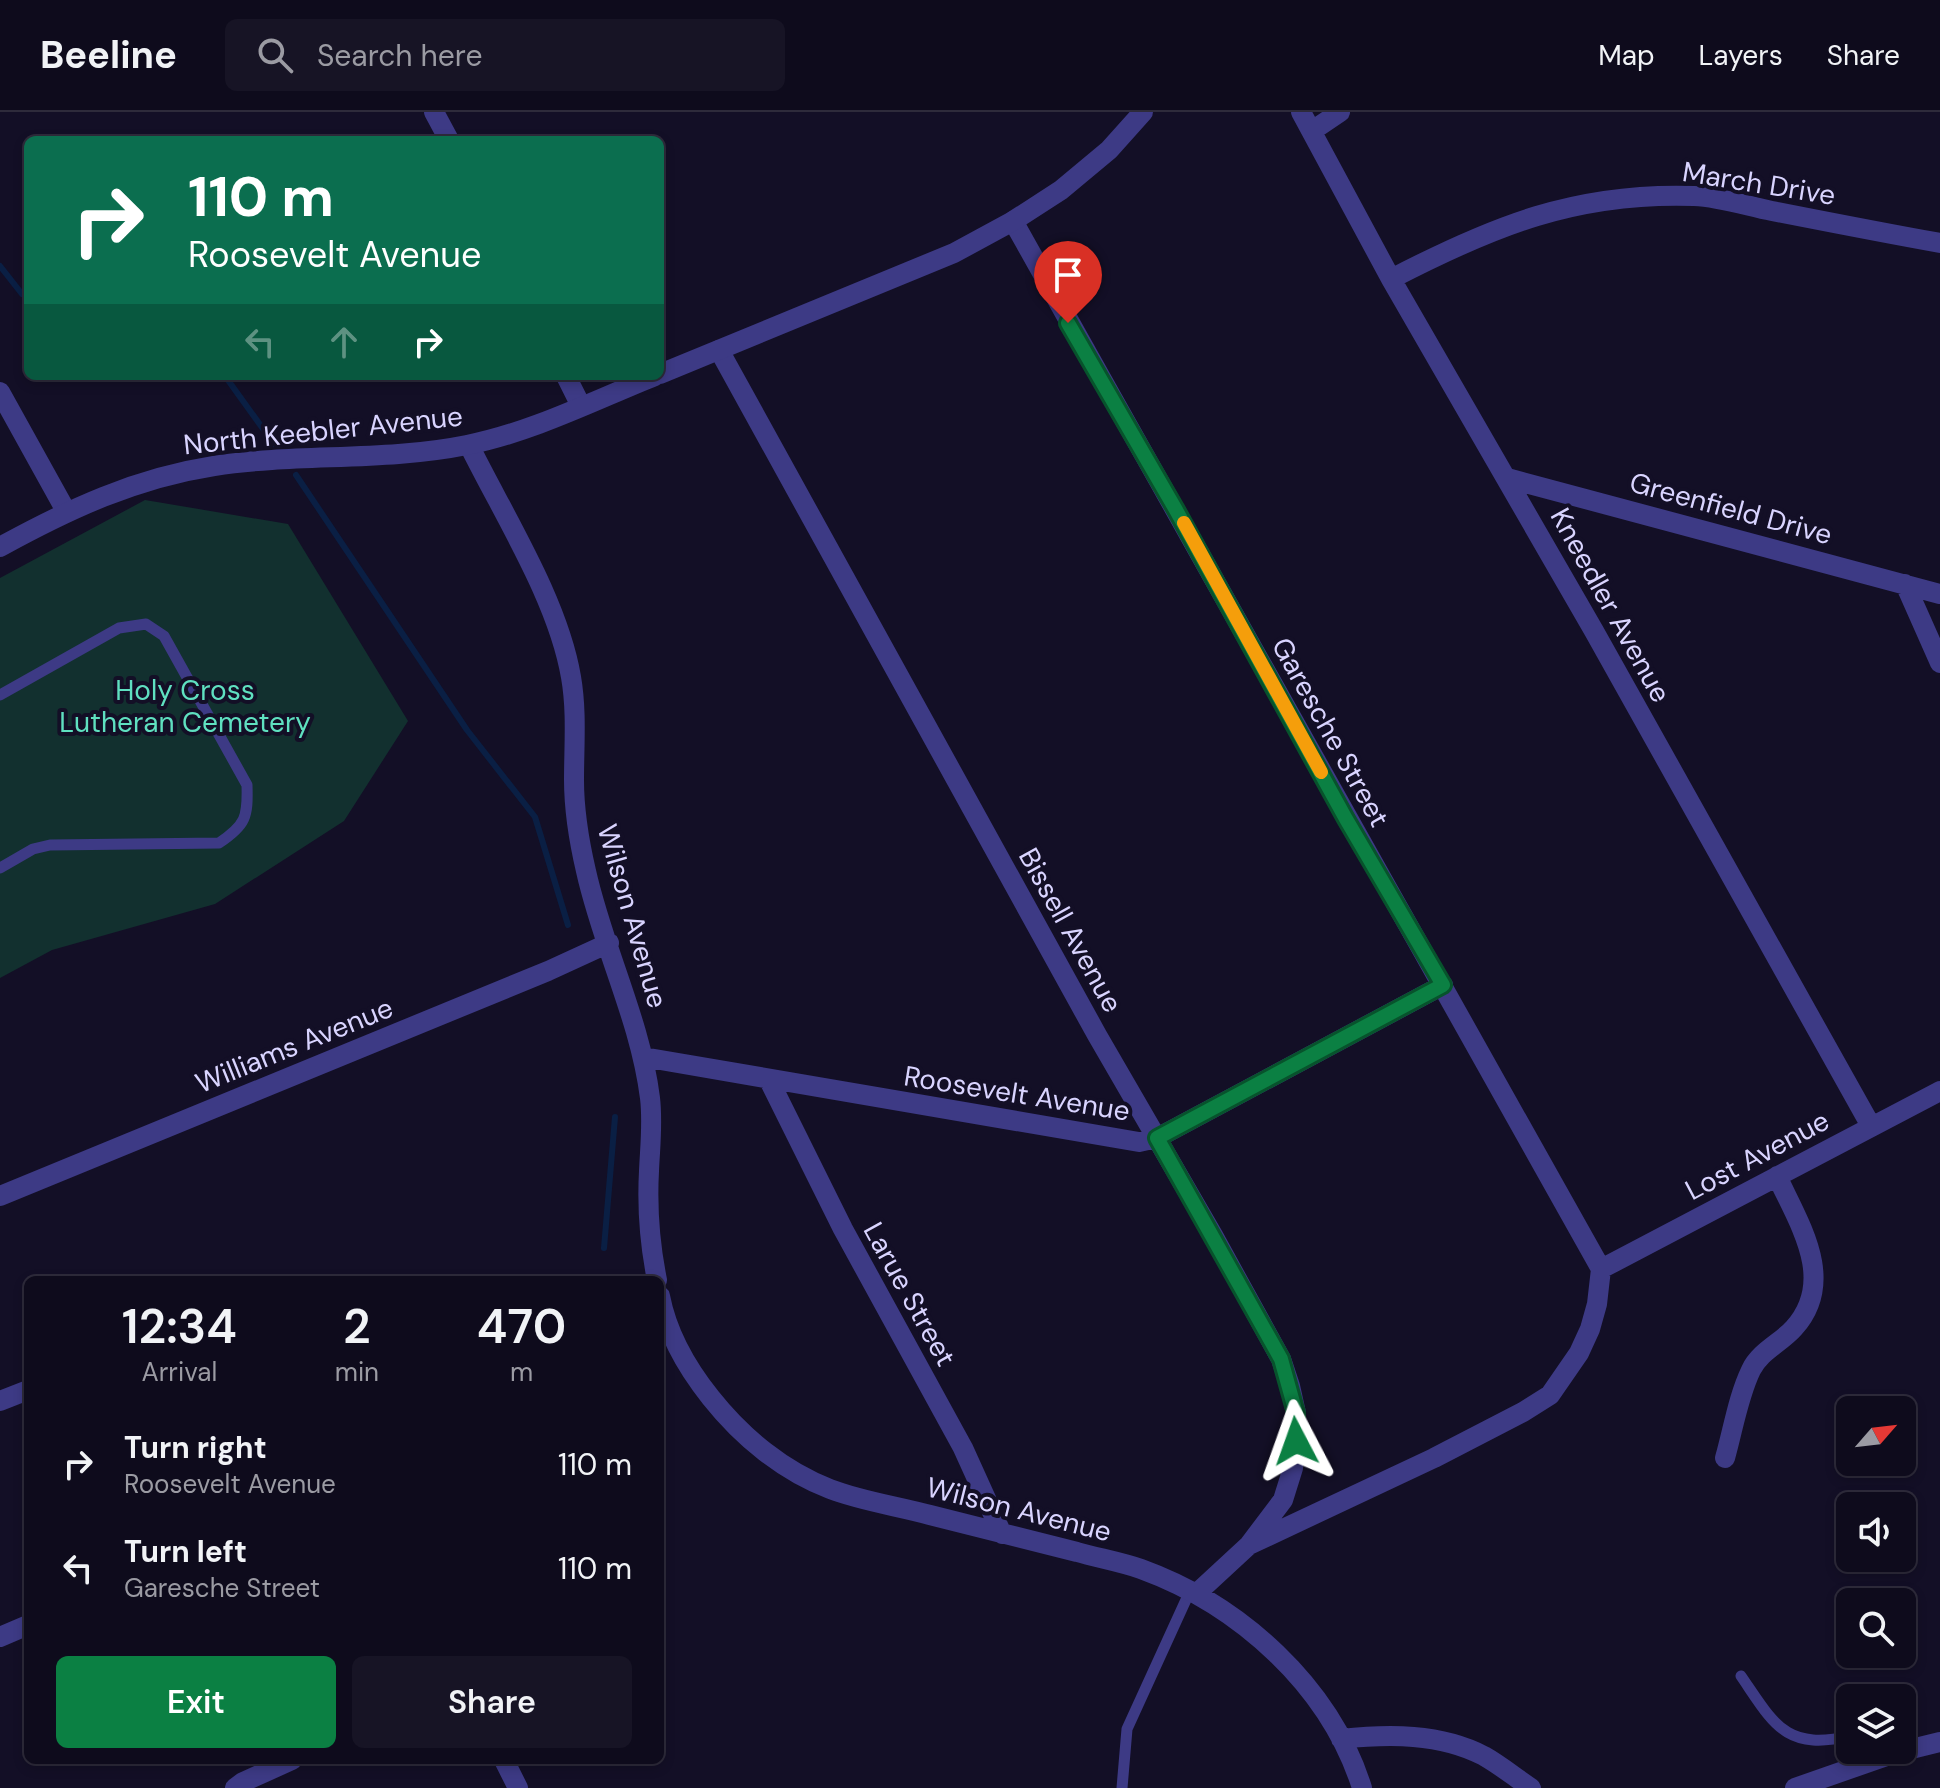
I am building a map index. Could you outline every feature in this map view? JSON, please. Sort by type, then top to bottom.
[{"type":"street","points":[[434,112],[447,136]]},
{"type":"street","name":"North Keebler Avenue","points":[[664,372],[954,253],[1013,221],[1061,190],[1109,150],[1143,112]]},
{"type":"street","name":"Kneedler Avenue","points":[[1301,112],[1391,279],[1507,478],[1871,1126]]},
{"type":"street","points":[[1312,131],[1340,112]]},
{"type":"street","name":"March Drive","points":[[1391,279],[1457,245],[1507,224],[1594,202],[1648,196],[1697,196],[1940,243]]},
{"type":"street","name":"Garesche Street","points":[[1013,221],[1601,1269]]},
{"type":"street","name":"Bissell Avenue","points":[[719,350],[1097,1035],[1281,1359],[1296,1413],[1293,1468],[1283,1500],[1249,1545]]},
{"type":"street","points":[[568,380],[581,406]]},
{"type":"street","name":"North Keebler Avenue","points":[[0,547],[66,511],[116,490],[164,476],[214,466],[402,455],[469,445],[527,428],[645,380]]},
{"type":"street","points":[[0,392],[66,511]]},
{"type":"street","name":"Wilson Avenue","points":[[469,445],[551,609],[564,643],[572,679],[575,721],[577,827],[586,873],[643,1057],[652,1123],[650,1226],[656,1276]]},
{"type":"street","name":"Greenfield Drive","points":[[1507,478],[1940,594]]},
{"type":"street","points":[[1905,584],[1940,663]]},
{"type":"street","name":"Williams Avenue","points":[[0,1196],[534,977],[609,943]]},
{"type":"street","name":"Roosevelt Avenue","points":[[643,1057],[1139,1142],[1157,1138],[1443,985]]},
{"type":"street","name":"Larue Street","points":[[769,1080],[843,1229],[963,1448],[1002,1534]]},
{"type":"street","name":"Lost Avenue","points":[[1601,1269],[1940,1091]]},
{"type":"street","points":[[1725,1458],[1751,1369],[1762,1354],[1796,1326],[1808,1307],[1813,1290],[1815,1271],[1811,1250],[1777,1176]]},
{"type":"street","points":[[1193,1592],[1249,1545],[1434,1458],[1550,1395],[1579,1353],[1590,1329],[1601,1269]]},
{"type":"street","name":"Wilson Avenue","points":[[664,1311],[681,1354],[698,1382],[724,1414],[754,1443],[832,1490],[1138,1568],[1193,1592],[1234,1618],[1264,1642],[1317,1700],[1341,1739],[1362,1788]]},
{"type":"street","points":[[0,1401],[24,1392]]},
{"type":"street","points":[[0,1637],[24,1627]]},
{"type":"street","points":[[1341,1739],[1375,1735],[1408,1736],[1441,1742],[1482,1755],[1531,1788]]},
{"type":"street","points":[[1916,1747],[1940,1742]]},
{"type":"street","points":[[235,1788],[283,1764]]},
{"type":"street","points":[[506,1764],[518,1788]]},
{"type":"street","points":[[1795,1788],[1859,1764]]},
{"type":"lane","points":[[0,695],[119,628],[146,624],[164,636],[247,785],[248,811],[240,829],[219,843],[50,845],[33,849],[0,868]]},
{"type":"lane","points":[[1122,1788],[1127,1729],[1193,1592]]},
{"type":"lane","points":[[1741,1676],[1775,1722],[1795,1738],[1815,1741],[1836,1738]]},
{"type":"green space","name":"Holy Cross Lutheran Cemetery","points":[[145,500],[288,524],[408,721],[344,821],[215,904],[52,950],[0,978],[0,578]]},
{"type":"waterway","points":[[0,266],[24,295]]},
{"type":"waterway","points":[[228,380],[274,444]]},
{"type":"waterway","points":[[296,475],[467,730],[535,817],[568,925]]},
{"type":"waterway","points":[[604,1248],[615,1117]]},
{"type":"slow traffic","points":[[1184,523],[1321,772]]},
{"type":"route","points":[[1068,323],[1176,510],[1346,819],[1443,985],[1157,1138],[1281,1359],[1296,1413],[1296,1441]]}]
